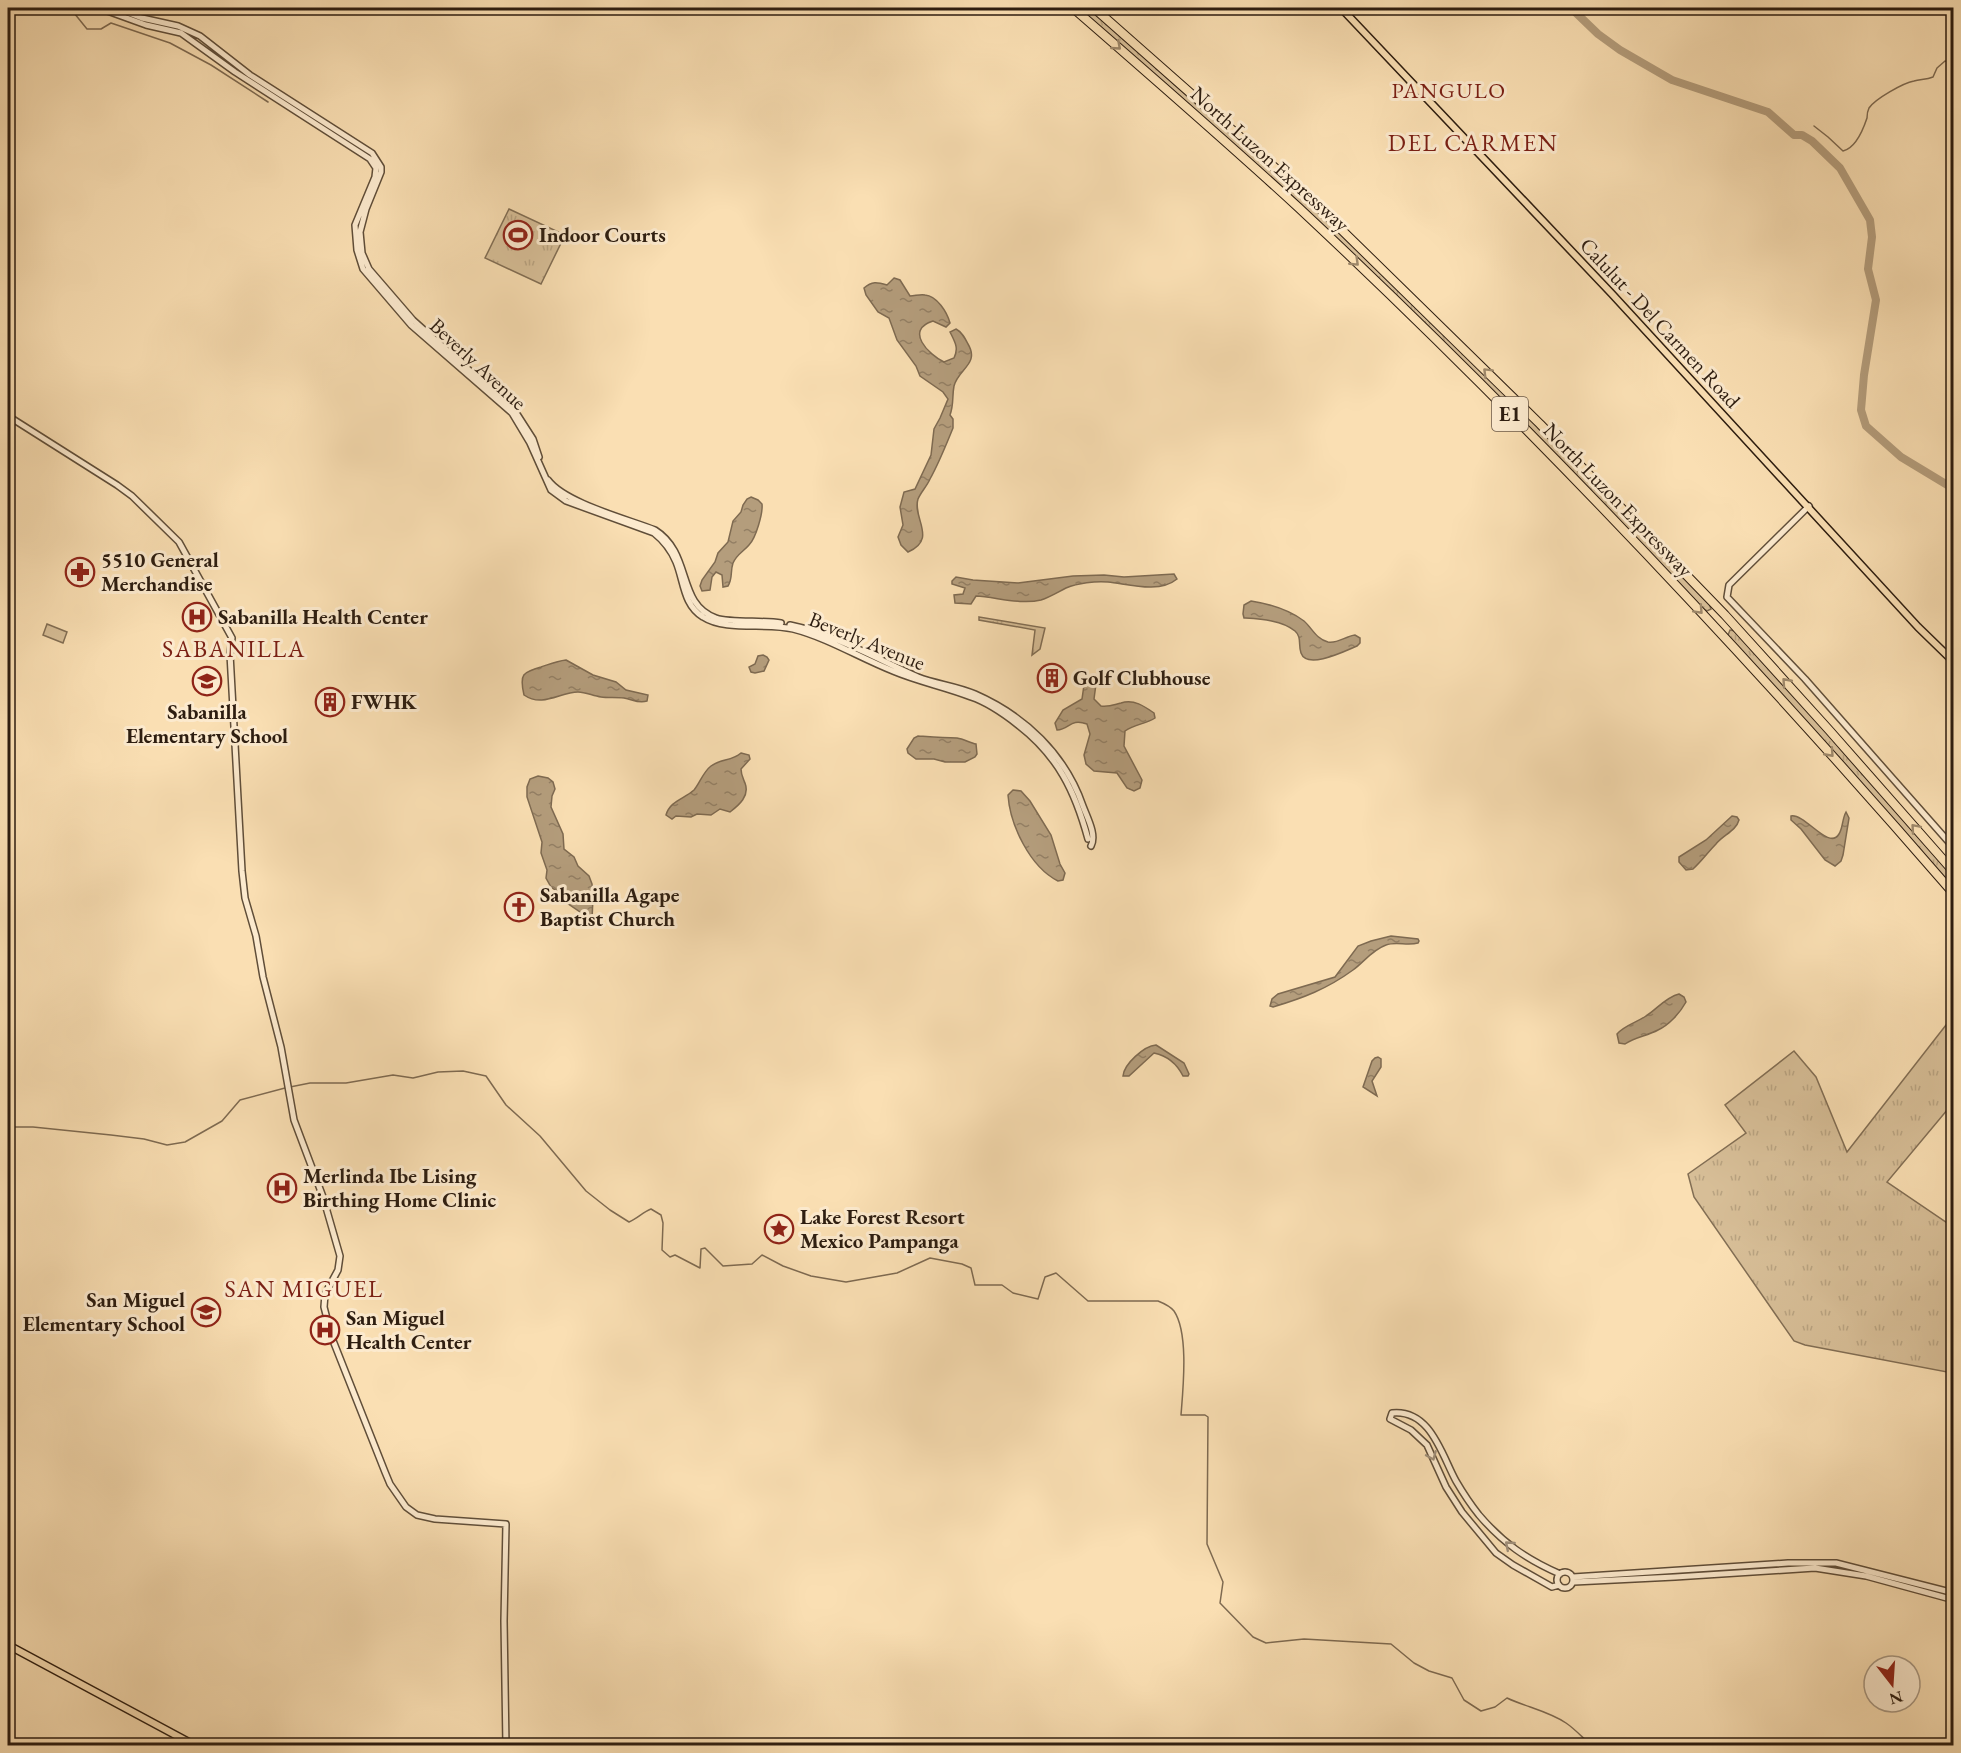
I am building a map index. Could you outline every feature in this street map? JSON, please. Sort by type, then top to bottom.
[{"type":"highway","name":"North Luzon Expressway","points":[[1073,8],[1297,207],[1530,434],[1731,644],[1953,894]]},
{"type":"highway","name":"North Luzon Expressway","points":[[1095,8],[1308,197],[1548,432],[1725,615],[1953,872]]},
{"type":"main road","name":"Calulut - Del Carmen Road","points":[[1341,8],[1953,662]]},
{"type":"main road","points":[[8,1645],[196,1746]]},
{"type":"street","name":"Beverly Avenue","points":[[99,8],[146,25],[181,33],[235,72],[370,159],[376,171],[355,225],[357,250],[363,269],[411,325],[512,414],[527,437],[551,490],[566,501],[654,533],[662,540],[675,559],[686,598],[700,616],[706,620],[725,624],[777,626],[817,636],[890,670],[973,697],[999,710],[1044,747],[1055,761],[1073,793],[1088,839]]},
{"type":"street","name":"Beverly Avenue","points":[[116,8],[142,18],[178,26],[200,36],[250,75],[372,153],[377,159],[381,172],[361,223],[360,242],[369,269],[413,320],[515,411],[533,439],[554,487],[567,497],[655,530],[664,536],[679,557],[690,596],[699,608],[711,616],[724,620],[758,620],[802,627],[920,677],[974,693],[1008,711],[1027,725],[1048,746],[1069,774],[1088,818],[1093,839],[1091,846]]},
{"type":"street","points":[[8,416],[110,479],[166,528],[179,542],[192,562],[232,638],[230,654],[245,898],[281,1047],[297,1131],[322,1197],[340,1256],[338,1270],[325,1294],[324,1306],[332,1338],[390,1485],[406,1507],[417,1515],[435,1519],[506,1524],[504,1621],[507,1746]]},
{"type":"street","points":[[1809,506],[1729,585],[1727,597],[1805,679],[1953,848]]},
{"type":"street","points":[[1559,1585],[1552,1587],[1513,1566],[1496,1553],[1457,1505],[1427,1445],[1412,1430],[1390,1419],[1392,1413],[1404,1414],[1419,1421],[1431,1431],[1467,1499],[1503,1541],[1520,1554],[1560,1574],[1568,1572],[1573,1579]]},
{"type":"street","points":[[1573,1579],[1788,1563],[1836,1563],[1953,1593]]},
{"type":"street","points":[[1573,1579],[1675,1577],[1815,1568],[1866,1576],[1953,1600]]},
{"type":"street","points":[[1560,1574],[1557,1581],[1563,1588],[1568,1588],[1573,1579]]},
{"type":"green space","points":[[1078,8],[1092,8],[1324,217],[1511,398],[1709,603],[1711,609],[1707,611],[1702,608],[1382,285]]},
{"type":"green space","points":[[509,209],[565,235],[541,284],[485,258]]},
{"type":"green space","points":[[979,617],[1045,628],[1040,649],[1032,655],[1035,630],[979,620]]},
{"type":"green space","points":[[47,624],[67,632],[63,643],[43,635]]},
{"type":"green space","points":[[1730,630],[1735,631],[1778,677],[1953,875],[1953,889],[1729,638]]},
{"type":"green space","points":[[1953,1016],[1953,1103],[1887,1182],[1953,1227],[1953,1362],[1947,1372],[1794,1341],[1694,1197],[1688,1174],[1746,1133],[1725,1105],[1794,1051],[1816,1077],[1847,1152]]},
{"type":"water","points":[[894,278],[900,280],[910,296],[921,295],[934,298],[947,314],[950,323],[946,327],[933,321],[920,330],[922,342],[932,354],[944,362],[954,358],[956,348],[950,332],[956,329],[962,333],[971,351],[970,362],[954,386],[950,415],[953,419],[953,428],[929,482],[918,499],[917,506],[923,535],[917,547],[908,552],[901,545],[898,537],[903,525],[900,507],[904,492],[915,489],[931,455],[934,429],[948,399],[943,392],[920,376],[916,366],[897,340],[889,318],[878,312],[866,295],[864,288],[870,284],[887,285]]},
{"type":"water","points":[[751,497],[762,504],[754,537],[735,560],[728,586],[723,587],[722,575],[716,572],[712,577],[710,590],[702,591],[700,586],[702,580],[715,562],[718,553],[728,542],[733,521],[741,512],[747,499]]},
{"type":"water","points":[[1174,574],[1177,579],[1161,586],[1087,583],[1071,586],[1044,599],[1033,601],[976,596],[971,604],[955,603],[954,595],[963,594],[965,588],[952,584],[956,577],[1018,583],[1073,576],[1124,577]]},
{"type":"water","points":[[1251,601],[1272,605],[1292,613],[1304,621],[1324,641],[1335,642],[1355,635],[1360,638],[1360,643],[1327,658],[1311,660],[1305,658],[1301,653],[1298,636],[1290,627],[1271,621],[1244,618],[1244,605]]},
{"type":"water","points":[[763,655],[769,660],[764,671],[751,672],[749,667],[755,664],[758,656]]},
{"type":"water","points":[[566,660],[593,675],[616,682],[626,690],[648,695],[647,701],[601,697],[578,692],[545,700],[531,699],[524,695],[522,678],[526,673]]},
{"type":"water","points":[[1092,682],[1096,684],[1094,699],[1101,706],[1130,702],[1154,713],[1155,718],[1125,731],[1124,746],[1142,780],[1140,788],[1134,791],[1127,788],[1117,773],[1094,771],[1086,764],[1084,755],[1090,734],[1087,724],[1077,722],[1057,730],[1055,723],[1063,710],[1082,699],[1084,685]]},
{"type":"water","points":[[918,736],[962,739],[976,744],[977,754],[965,762],[916,759],[908,753],[907,749]]},
{"type":"water","points":[[741,753],[749,755],[750,759],[741,769],[746,792],[743,800],[730,812],[720,809],[711,815],[676,816],[672,819],[666,815],[674,803],[694,790],[711,766]]},
{"type":"water","points":[[538,776],[548,778],[553,782],[555,789],[551,807],[563,834],[564,849],[574,857],[578,866],[589,876],[592,884],[592,920],[587,926],[584,926],[580,912],[561,899],[546,878],[547,870],[541,853],[542,842],[527,797],[530,779]]},
{"type":"water","points":[[1013,790],[1021,791],[1030,801],[1051,835],[1065,873],[1063,880],[1058,881],[1048,875],[1030,856],[1023,844],[1010,807],[1008,795]]},
{"type":"water","points":[[1846,812],[1849,818],[1843,855],[1841,861],[1835,866],[1825,860],[1791,820],[1791,816],[1797,817],[1823,835],[1835,838],[1840,832]]},
{"type":"water","points":[[1732,816],[1739,820],[1735,827],[1693,869],[1686,870],[1679,862],[1679,857],[1706,840]]},
{"type":"water","points":[[1391,936],[1419,941],[1414,944],[1394,943],[1381,947],[1353,970],[1324,988],[1273,1007],[1270,1006],[1272,999],[1278,994],[1335,977],[1358,946]]},
{"type":"water","points":[[1679,994],[1686,1002],[1666,1025],[1625,1044],[1619,1043],[1617,1034],[1620,1031]]},
{"type":"water","points":[[1156,1045],[1184,1063],[1188,1076],[1183,1076],[1168,1058],[1154,1053],[1129,1076],[1123,1076],[1135,1056]]},
{"type":"water","points":[[1378,1057],[1381,1059],[1381,1067],[1372,1081],[1377,1096],[1363,1087],[1372,1061]]},
{"type":"waterway","points":[[33,8],[46,11],[62,8]]},
{"type":"waterway","points":[[70,8],[87,29],[101,29],[111,23],[170,43],[211,65],[268,102]]},
{"type":"waterway","points":[[1571,8],[1598,34],[1620,50],[1672,80],[1768,112],[1794,135],[1802,135],[1812,141],[1840,168],[1870,220],[1872,237],[1868,269],[1876,300],[1861,410],[1866,426],[1901,457],[1954,489]]},
{"type":"waterway","points":[[1814,126],[1843,151],[1848,149],[1858,138],[1869,108],[1877,100],[1903,85],[1933,77],[1937,68],[1945,61],[1954,62]]},
{"type":"waterway","points":[[290,1087],[310,1083],[346,1083],[393,1075],[413,1078],[438,1072],[463,1071],[486,1076],[506,1105],[540,1136],[586,1191],[629,1222],[651,1209],[661,1215],[662,1250],[670,1257],[675,1255],[700,1268],[701,1249],[705,1248],[723,1266],[752,1264],[762,1255],[783,1266],[811,1276],[846,1282],[897,1273],[930,1258],[971,1268],[975,1285],[1002,1285],[1013,1293],[1038,1299],[1045,1277],[1056,1273],[1088,1301],[1158,1301],[1164,1304],[1174,1311],[1182,1333],[1184,1362],[1181,1415],[1208,1417],[1207,1544],[1223,1582],[1220,1603],[1253,1637],[1266,1643],[1304,1639],[1391,1644],[1414,1663],[1429,1671],[1452,1678],[1464,1700],[1481,1711],[1495,1707],[1507,1698],[1559,1719],[1573,1728],[1592,1746]]},
{"type":"waterway","points":[[8,1127],[33,1127],[111,1135],[144,1139],[167,1145],[185,1142],[222,1121],[240,1100],[285,1088]]},
{"type":"place","name":"Indoor Courts","points":[[518,235]]},
{"type":"place","name":"5510 General Merchandise","points":[[80,572]]},
{"type":"place","name":"Sabanilla Health Center","points":[[197,617]]},
{"type":"place","name":"Golf Clubhouse","points":[[1052,678]]},
{"type":"place","name":"Sabanilla Elementary School","points":[[207,681]]},
{"type":"place","name":"FWHK","points":[[330,702]]},
{"type":"place","name":"Sabanilla Agape Baptist Church","points":[[519,907]]},
{"type":"place","name":"Merlinda Ibe Lising Birthing Home Clinic","points":[[282,1188]]},
{"type":"place","name":"Lake Forest Resort Mexico Pampanga","points":[[779,1229]]},
{"type":"place","name":"San Miguel Elementary School","points":[[206,1312]]},
{"type":"place","name":"San Miguel Health Center","points":[[325,1330]]},
{"type":"district","name":"PANGULO","points":[[1449,90]]},
{"type":"district","name":"DEL CARMEN","points":[[1473,143]]},
{"type":"district","name":"SABANILLA","points":[[234,649]]},
{"type":"district","name":"SAN MIGUEL","points":[[304,1289]]}]
